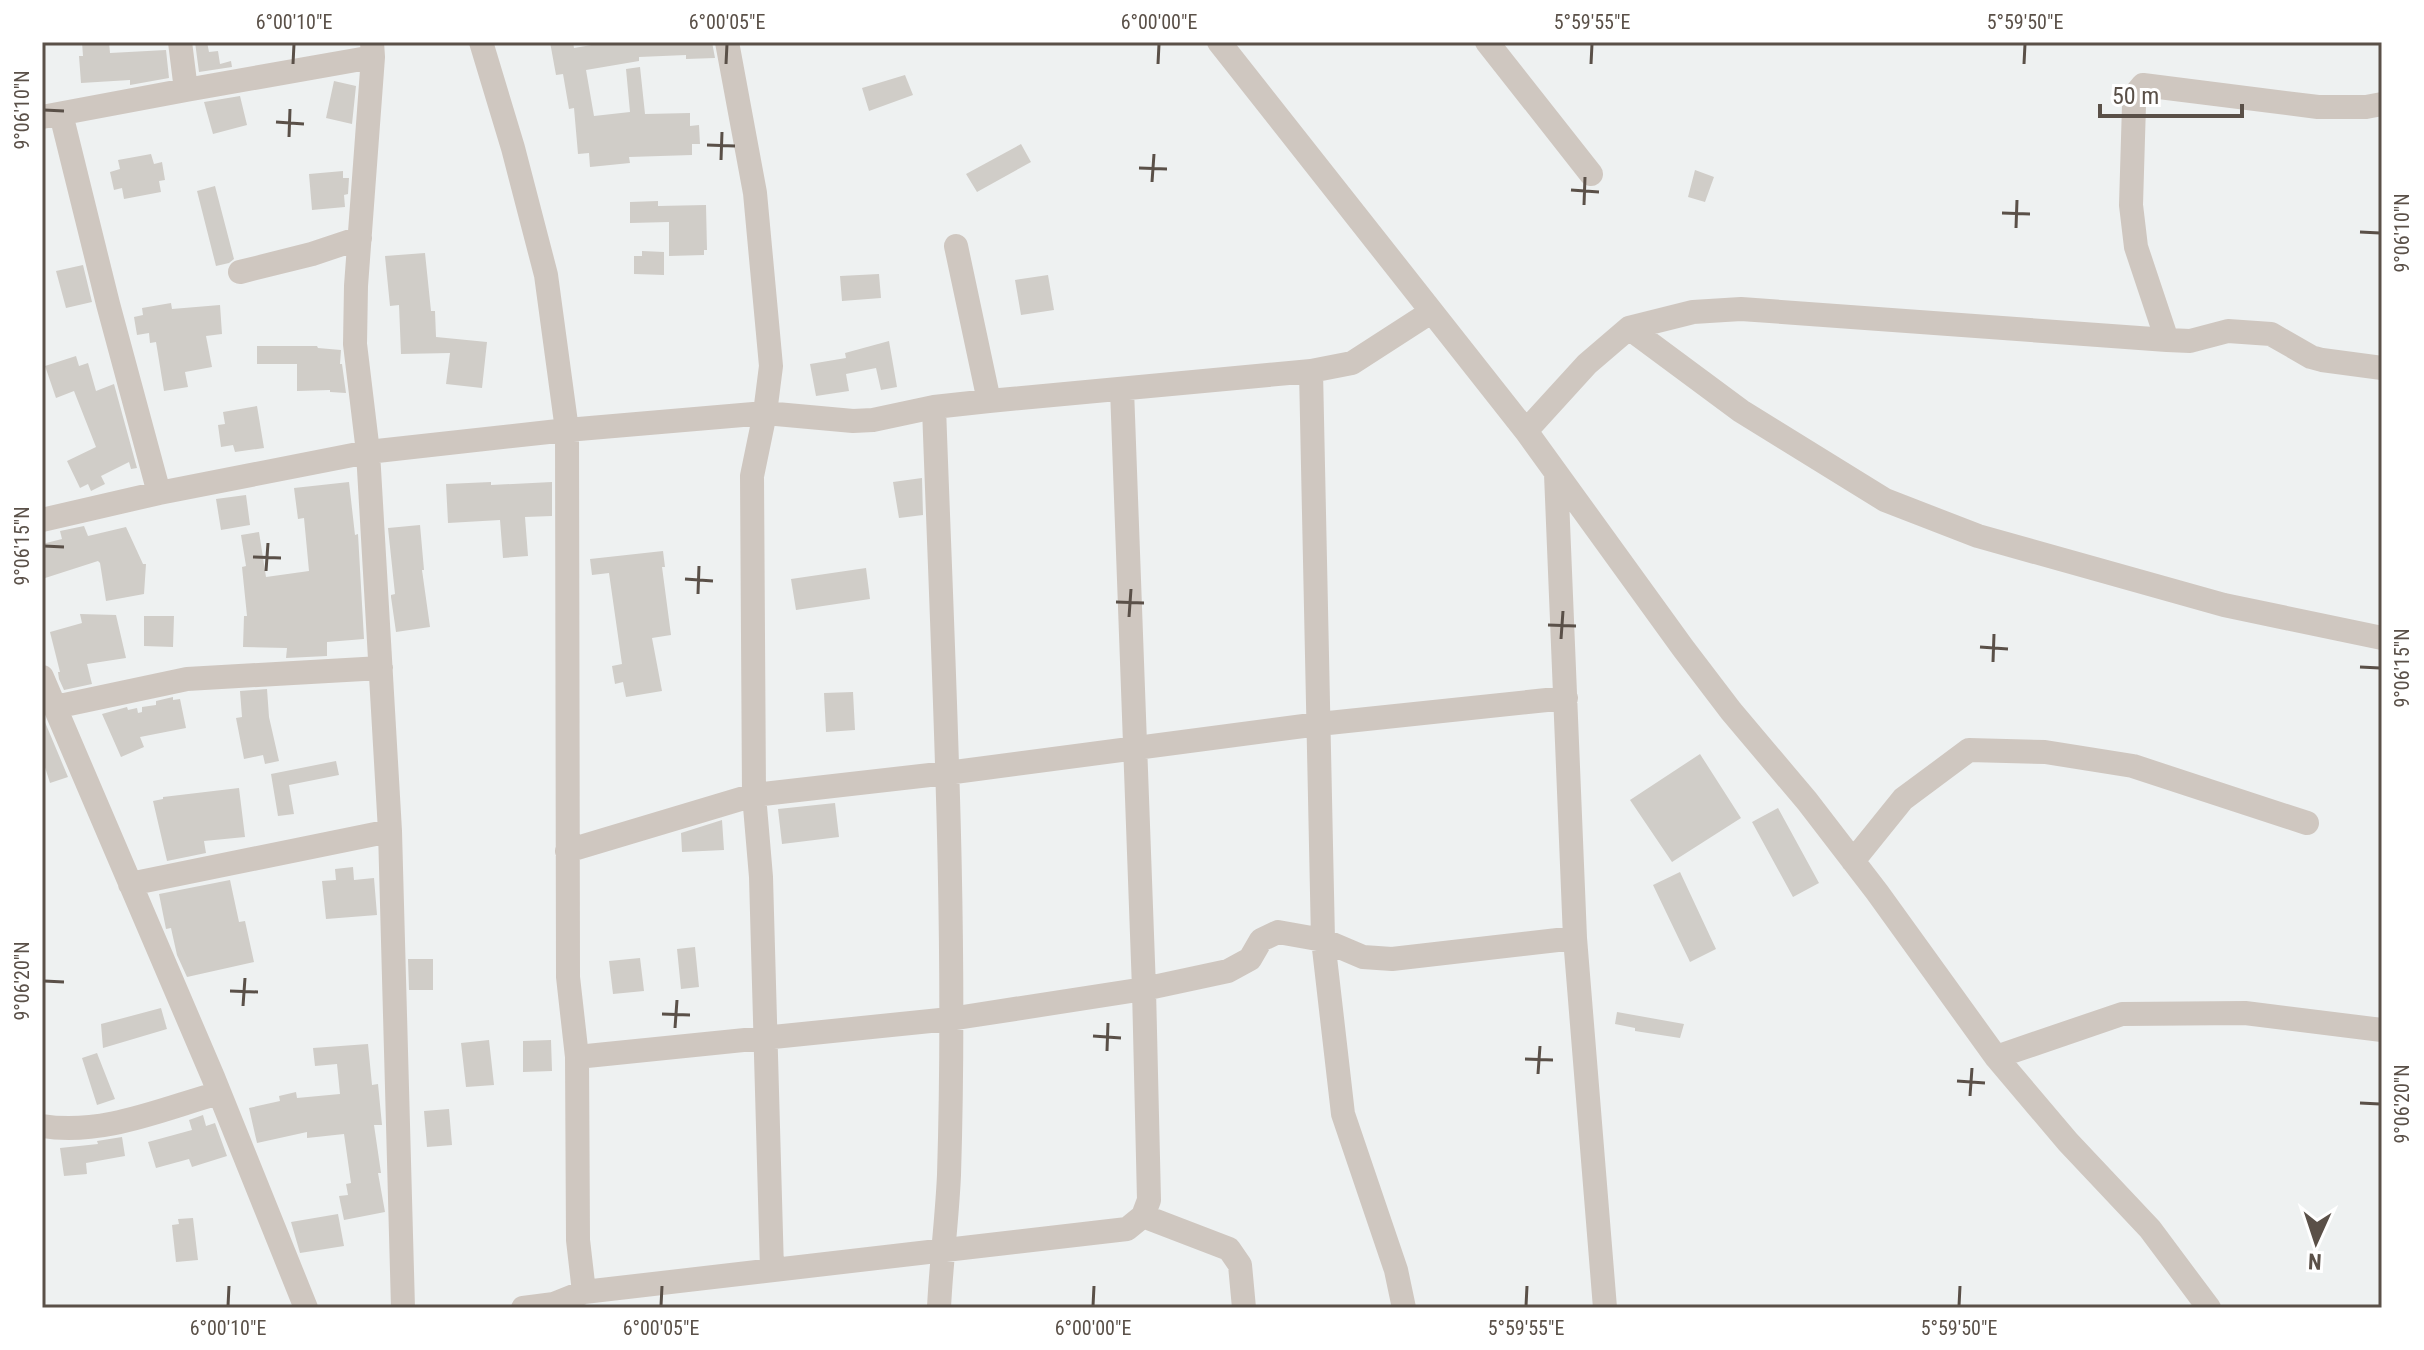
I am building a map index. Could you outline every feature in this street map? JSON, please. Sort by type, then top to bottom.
[{"type":"street","points":[[180,42],[186,90]]},
{"type":"street","points":[[481,42],[546,275],[567,430],[568,977],[577,1057],[578,1240],[584,1292]]},
{"type":"street","points":[[727,42],[757,208],[771,366],[752,476],[754,795],[761,877],[772,1270]]},
{"type":"street","points":[[1219,42],[1526,431],[1683,648],[1853,861],[1996,1057],[2068,1142],[2150,1229],[2209,1308]]},
{"type":"street","points":[[1487,42],[1591,174]]},
{"type":"street","points":[[159,493],[108,304],[52,115],[186,90],[373,49],[355,344],[368,452],[390,831],[403,1308]]},
{"type":"street","points":[[2167,340],[2136,247],[2131,205],[2134,105],[2143,85],[2318,107],[2382,104]]},
{"type":"street","points":[[240,272],[360,238]]},
{"type":"street","points":[[956,246],[989,401]]},
{"type":"street","points":[[1526,431],[1587,364],[1629,328],[1693,312],[1741,309],[2190,341],[2228,331],[2271,334],[2311,357],[2382,368]]},
{"type":"street","points":[[42,520],[159,493],[368,452],[567,430],[765,413],[873,420],[934,407],[1311,371],[1352,363],[1431,312]]},
{"type":"street","points":[[1629,328],[1741,411],[1885,500],[1978,536],[2208,601],[2382,638]]},
{"type":"street","points":[[1311,371],[1323,940],[1343,1114],[1396,1270],[1404,1308]]},
{"type":"street","points":[[523,1308],[554,1304],[584,1292],[1127,1229],[1143,1216],[1149,1200],[1144,989],[1122,389]]},
{"type":"street","points":[[934,407],[947,773],[950,1019],[949,1177],[939,1308]]},
{"type":"street","points":[[1556,474],[1575,938],[1605,1308]]},
{"type":"street","points":[[55,707],[187,679],[381,668]]},
{"type":"street","points":[[42,677],[219,1093],[306,1308]]},
{"type":"street","points":[[567,851],[754,795],[1319,724],[1566,698]]},
{"type":"street","points":[[1853,861],[1903,799],[1969,750],[2045,752],[2133,766],[2307,823]]},
{"type":"street","points":[[130,884],[390,831]]},
{"type":"street","points":[[577,1057],[950,1019],[1144,989],[1228,971],[1250,959],[1261,940],[1278,932],[1323,940],[1363,957],[1392,959],[1575,938]]},
{"type":"street","points":[[1996,1057],[2122,1014],[2245,1013],[2382,1030]]},
{"type":"street","points":[[42,1126],[81,1129],[110,1124],[219,1093]]},
{"type":"street","points":[[1143,1216],[1229,1249],[1240,1265],[1244,1308]]},
{"type":"building","points":[[82,42],[109,42],[110,53],[166,50],[169,78],[130,85],[130,80],[81,83],[79,56],[83,56]]},
{"type":"building","points":[[195,42],[207,42],[209,52],[218,51],[220,64],[231,61],[232,67],[199,72]]},
{"type":"building","points":[[550,42],[573,42],[574,48],[609,42],[712,42],[715,58],[686,59],[686,55],[639,57],[639,61],[586,70],[594,116],[630,112],[626,69],[640,67],[645,114],[690,113],[690,126],[699,125],[700,144],[692,144],[692,155],[629,157],[630,163],[590,167],[589,153],[578,154],[574,108],[569,109],[563,74],[556,75]]},
{"type":"building","points":[[905,75],[913,95],[869,111],[862,88]]},
{"type":"building","points":[[334,81],[356,86],[352,124],[326,118]]},
{"type":"building","points":[[240,96],[247,125],[213,134],[204,102]]},
{"type":"building","points":[[1021,144],[1031,162],[977,192],[966,174]]},
{"type":"building","points":[[151,154],[154,164],[162,162],[165,180],[159,181],[161,192],[124,199],[122,188],[114,190],[110,172],[120,169],[118,160]]},
{"type":"building","points":[[1695,170],[1714,177],[1705,202],[1688,197]]},
{"type":"building","points":[[343,171],[343,178],[349,178],[348,194],[344,195],[345,207],[312,210],[309,174]]},
{"type":"building","points":[[215,186],[234,259],[216,266],[197,191]]},
{"type":"building","points":[[658,201],[658,206],[706,205],[707,250],[704,250],[704,255],[669,256],[669,222],[630,223],[630,202]]},
{"type":"building","points":[[642,251],[664,252],[664,275],[634,274],[634,256],[642,256]]},
{"type":"building","points":[[425,253],[436,337],[487,342],[482,388],[446,384],[450,353],[401,354],[399,305],[390,306],[385,256]]},
{"type":"building","points":[[83,265],[92,302],[66,308],[56,271]]},
{"type":"building","points":[[879,274],[881,298],[842,301],[840,276]]},
{"type":"building","points":[[1048,275],[1054,310],[1021,315],[1015,280]]},
{"type":"building","points":[[171,303],[172,309],[220,305],[222,334],[206,336],[212,367],[185,372],[188,387],[164,391],[156,342],[150,343],[149,333],[137,335],[134,317],[143,315],[142,308]]},
{"type":"building","points":[[889,341],[897,387],[881,390],[876,368],[846,374],[849,391],[816,396],[810,364],[846,358],[845,353]]},
{"type":"building","points":[[257,346],[317,346],[341,350],[340,364],[346,393],[297,391],[297,364],[257,364]]},
{"type":"building","points":[[76,356],[79,366],[88,363],[96,391],[114,384],[137,468],[131,469],[129,462],[101,476],[105,484],[91,491],[88,484],[80,488],[67,461],[96,447],[74,391],[56,398],[45,366]]},
{"type":"building","points":[[257,406],[264,448],[235,452],[233,445],[221,447],[218,425],[225,424],[223,412]]},
{"type":"building","points":[[922,478],[923,515],[899,518],[893,482]]},
{"type":"building","points":[[349,482],[355,535],[358,534],[364,639],[327,642],[327,656],[286,658],[287,648],[243,647],[244,616],[247,616],[242,567],[246,566],[241,535],[259,532],[266,577],[309,571],[304,518],[298,519],[294,488]]},
{"type":"building","points":[[491,482],[491,485],[552,482],[552,516],[525,517],[528,556],[503,558],[500,520],[448,523],[446,484]]},
{"type":"building","points":[[246,495],[250,525],[221,530],[216,499]]},
{"type":"building","points":[[420,525],[422,570],[430,627],[396,632],[388,528]]},
{"type":"building","points":[[84,526],[88,536],[126,527],[143,564],[146,564],[144,594],[106,601],[98,561],[42,579],[42,544],[62,539],[60,531]]},
{"type":"building","points":[[663,551],[665,567],[662,567],[671,635],[652,638],[662,691],[626,697],[623,682],[615,684],[612,666],[622,664],[609,573],[592,575],[590,559]]},
{"type":"building","points":[[866,568],[870,599],[796,610],[791,579]]},
{"type":"building","points":[[80,614],[116,615],[126,658],[87,664],[92,684],[64,690],[50,632],[82,623]]},
{"type":"building","points":[[144,616],[174,616],[173,647],[144,646]]},
{"type":"building","points":[[267,689],[269,717],[279,761],[265,764],[263,755],[244,759],[236,718],[242,717],[240,691]]},
{"type":"building","points":[[853,692],[855,730],[826,732],[824,693]]},
{"type":"building","points":[[173,697],[173,700],[180,699],[186,728],[140,737],[144,747],[121,757],[102,714],[127,707],[128,710],[137,708],[138,713],[142,712],[142,707]]},
{"type":"building","points":[[42,715],[68,777],[50,783],[42,758]]},
{"type":"building","points":[[1700,754],[1741,818],[1672,862],[1630,800]]},
{"type":"building","points":[[336,761],[339,775],[289,785],[294,814],[278,816],[271,774]]},
{"type":"building","points":[[239,788],[245,837],[204,841],[206,853],[167,861],[153,801],[163,797]]},
{"type":"building","points":[[835,803],[839,837],[782,844],[778,809]]},
{"type":"building","points":[[1778,808],[1819,883],[1793,897],[1752,822]]},
{"type":"building","points":[[722,820],[724,850],[682,852],[681,833]]},
{"type":"building","points":[[353,867],[354,880],[374,878],[377,915],[326,919],[322,881],[336,880],[335,869]]},
{"type":"building","points":[[1680,872],[1716,949],[1690,962],[1653,885]]},
{"type":"building","points":[[230,880],[239,922],[245,921],[254,962],[187,977],[177,955],[171,928],[166,929],[159,894]]},
{"type":"building","points":[[695,947],[699,987],[681,989],[677,949]]},
{"type":"building","points":[[640,958],[644,991],[613,994],[609,961]]},
{"type":"building","points":[[408,959],[433,959],[433,990],[409,990]]},
{"type":"building","points":[[161,1008],[167,1029],[103,1048],[101,1024]]},
{"type":"building","points":[[1617,1012],[1684,1024],[1680,1038],[1635,1031],[1635,1028],[1615,1024]]},
{"type":"building","points":[[489,1040],[494,1085],[466,1087],[461,1043]]},
{"type":"building","points":[[551,1040],[552,1071],[523,1072],[523,1041]]},
{"type":"building","points":[[368,1044],[372,1085],[378,1084],[382,1125],[374,1125],[385,1212],[344,1220],[339,1196],[348,1195],[346,1184],[351,1183],[344,1134],[307,1138],[307,1132],[257,1143],[249,1108],[280,1101],[279,1096],[296,1092],[297,1098],[340,1094],[337,1064],[315,1066],[313,1048]]},
{"type":"building","points":[[97,1053],[115,1099],[97,1105],[82,1058]]},
{"type":"building","points":[[449,1109],[452,1145],[427,1147],[424,1111]]},
{"type":"building","points":[[203,1115],[206,1126],[215,1123],[227,1156],[192,1167],[189,1159],[156,1168],[148,1142],[192,1130],[189,1120]]},
{"type":"building","points":[[122,1137],[125,1156],[86,1163],[87,1174],[64,1176],[60,1148],[98,1144],[97,1141]]},
{"type":"building","points":[[338,1214],[344,1246],[300,1253],[291,1222]]},
{"type":"building","points":[[193,1218],[198,1260],[176,1262],[172,1225],[179,1224],[178,1219]]}]
